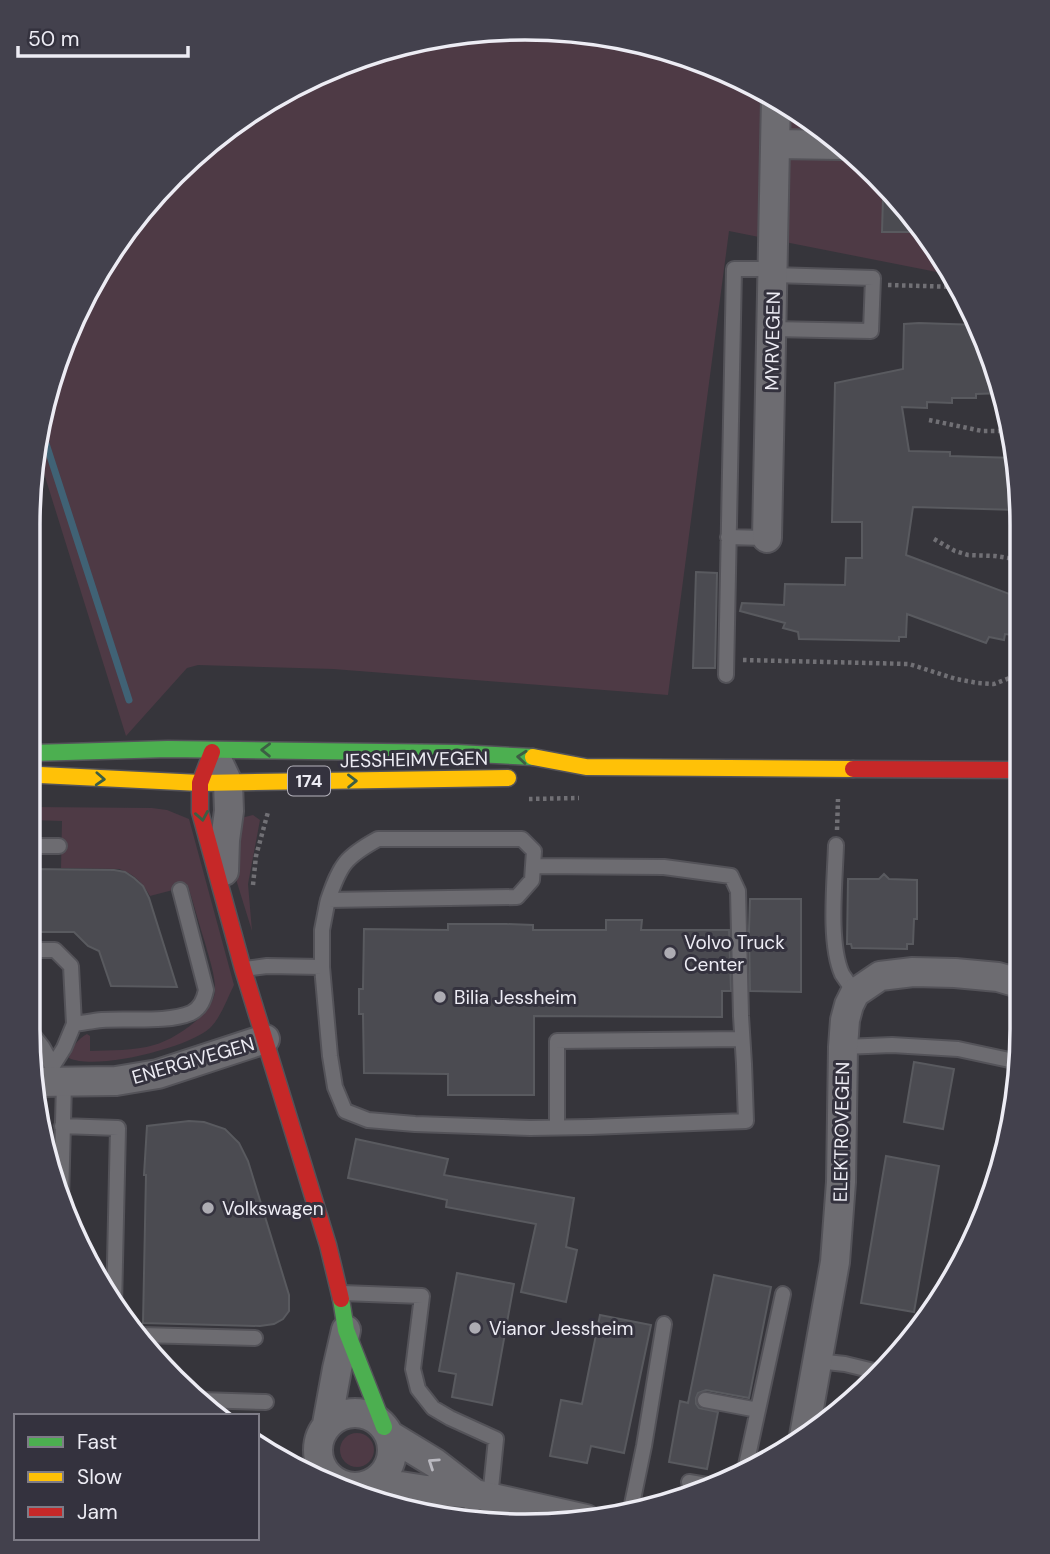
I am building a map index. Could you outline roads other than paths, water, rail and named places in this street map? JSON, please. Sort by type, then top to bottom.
[{"type":"main road","name":"JESSHEIMVEGEN","points":[[40,753],[168,749],[457,752],[526,756],[586,767]]},
{"type":"main road","name":"JESSHEIMVEGEN","points":[[40,775],[214,783],[531,776],[586,767],[1010,769]]},
{"type":"main road","points":[[223,894],[243,969],[328,1245],[346,1330],[387,1431]]},
{"type":"street","name":"MYRVEGEN","points":[[768,538],[776,111]]},
{"type":"street","points":[[775,144],[824,143]]},
{"type":"street","points":[[213,750],[214,783],[229,811],[223,894]]},
{"type":"street","points":[[855,993],[880,976],[913,972],[955,973],[1010,981]]},
{"type":"street","name":"ELEKTROVEGEN","points":[[806,1424],[835,1262],[841,1182],[845,1020],[855,993]]},
{"type":"street","name":"ENERGIVEGEN","points":[[51,1078],[116,1082],[158,1074],[264,1039]]},
{"type":"street","points":[[327,1424],[346,1330]]},
{"type":"street","points":[[314,1466],[318,1441],[327,1424],[353,1412],[366,1414],[435,1463],[478,1504]]},
{"type":"street","points":[[362,1485],[382,1475],[391,1458],[392,1447],[387,1431]]},
{"type":"street","points":[[367,1487],[426,1490],[478,1504],[545,1513]]},
{"type":"lane","points":[[726,676],[734,269],[873,278],[871,331],[772,329]]},
{"type":"lane","points":[[729,537],[768,538]]},
{"type":"lane","points":[[328,900],[517,897],[532,880],[534,851],[522,839],[378,839],[348,859],[337,874],[328,900],[323,930],[322,967],[330,1056],[335,1087],[345,1111],[368,1120],[403,1123],[557,1128],[746,1121],[738,891],[731,876],[664,867],[533,866]]},
{"type":"lane","points":[[836,845],[834,939],[842,974],[855,993]]},
{"type":"lane","points":[[40,846],[59,846]]},
{"type":"lane","points":[[74,1024],[178,1016],[197,1009],[204,1000],[205,989],[180,890]]},
{"type":"lane","points":[[40,950],[55,950],[71,966],[74,1024],[51,1078]]},
{"type":"lane","points":[[243,969],[267,966],[322,967]]},
{"type":"lane","points":[[557,1128],[557,1041],[743,1039]]},
{"type":"lane","points":[[40,1043],[48,1053],[62,1126],[61,1169]]},
{"type":"lane","points":[[843,1048],[892,1045],[958,1049],[1009,1060]]},
{"type":"lane","points":[[62,1126],[118,1128],[114,1286]]},
{"type":"lane","points":[[339,1293],[422,1296],[413,1369],[418,1389],[433,1408],[496,1439],[478,1504]]},
{"type":"lane","points":[[747,1460],[783,1294]]},
{"type":"lane","points":[[633,1501],[645,1446],[664,1324]]},
{"type":"lane","points":[[149,1335],[255,1338]]},
{"type":"lane","points":[[817,1361],[870,1370]]},
{"type":"lane","points":[[214,1400],[266,1402]]},
{"type":"lane","points":[[705,1400],[758,1410]]},
{"type":"lane","points":[[689,1482],[695,1483]]},
{"type":"waterway","points":[[47,446],[129,700]]},
{"type":"place","name":"Volvo Truck Center","points":[[670,953]]},
{"type":"place","name":"Bilia Jessheim","points":[[440,997]]},
{"type":"place","name":"Volkswagen","points":[[208,1208]]},
{"type":"place","name":"Vianor Jessheim","points":[[475,1328]]}]
